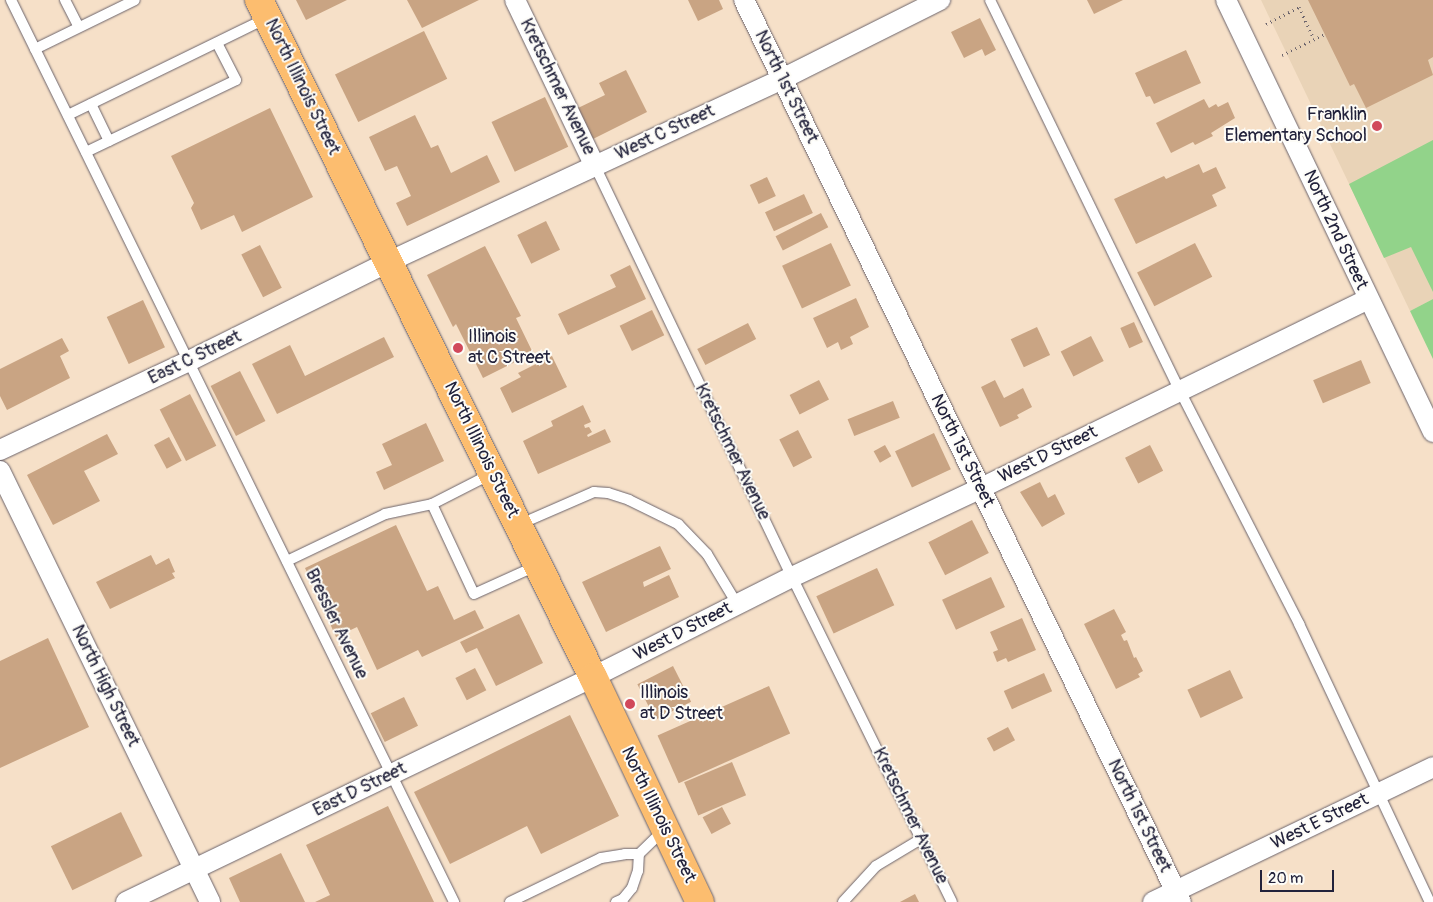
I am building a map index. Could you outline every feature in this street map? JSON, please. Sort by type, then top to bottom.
[{"type":"main road","name":"North Illinois Street","points":[[264,9],[593,677],[700,902]]},
{"type":"street","name":"Kretschmer Avenue","points":[[515,0],[595,166]]},
{"type":"street","name":"North 1st Street","points":[[744,0],[1178,897]]},
{"type":"street","name":"West C Street","points":[[388,262],[782,79],[940,0]]},
{"type":"street","name":"North 2nd Street","points":[[1226,0],[1433,432]]},
{"type":"street","name":"East C Street","points":[[0,450],[190,361],[388,262]]},
{"type":"street","name":"West D Street","points":[[593,677],[792,577],[979,489],[1368,299]]},
{"type":"street","name":"North High Street","points":[[0,471],[210,902]]},
{"type":"street","name":"East D Street","points":[[126,902],[593,677]]},
{"type":"street","name":"West E Street","points":[[1154,902],[1178,897],[1433,767]]},
{"type":"lane","name":"Bressler Avenue","points":[[10,0],[190,361],[454,902]]},
{"type":"lane","points":[[65,0],[79,27]]},
{"type":"lane","points":[[35,49],[135,0]]},
{"type":"lane","points":[[990,0],[1180,391],[1299,624],[1430,902]]},
{"type":"lane","points":[[68,115],[217,43],[264,9]]},
{"type":"lane","points":[[86,152],[236,80],[217,43]]},
{"type":"lane","points":[[91,104],[109,141]]},
{"type":"lane","name":"Kretschmer Avenue","points":[[595,166],[792,577],[952,902]]},
{"type":"lane","points":[[287,561],[385,514],[432,504],[492,474]]},
{"type":"lane","points":[[518,525],[594,492],[608,493],[629,500],[678,524],[707,554],[737,604]]},
{"type":"lane","points":[[432,504],[474,594],[537,565]]},
{"type":"lane","points":[[616,902],[623,899],[632,888],[638,871],[639,854],[665,829]]},
{"type":"lane","points":[[843,902],[876,866],[921,839]]},
{"type":"lane","points":[[510,902],[601,858],[639,854]]},
{"type":"path","points":[[1266,24],[1299,7],[1314,39]]},
{"type":"path","points":[[1282,55],[1324,34]]},
{"type":"shaded area","name":"Franklin Elementary School","points":[[1261,0],[1433,0],[1433,299],[1410,311]]},
{"type":"green space","points":[[1433,140],[1433,292],[1411,247],[1384,258],[1349,184]]},
{"type":"green space","points":[[1433,299],[1433,359],[1410,311]]},
{"type":"building","points":[[296,0],[347,0],[306,20]]},
{"type":"building","points":[[407,0],[479,0],[422,28]]},
{"type":"building","points":[[688,0],[719,0],[723,9],[698,21]]},
{"type":"building","points":[[1087,0],[1123,0],[1094,14]]},
{"type":"building","points":[[1308,0],[1433,0],[1433,57],[1428,60],[1433,75],[1366,108],[1354,84],[1350,86]]},
{"type":"building","points":[[980,18],[996,50],[985,56],[982,49],[964,58],[951,32]]},
{"type":"building","points":[[424,31],[447,79],[358,122],[335,74]]},
{"type":"building","points":[[1186,50],[1201,83],[1154,104],[1150,96],[1146,97],[1135,73]]},
{"type":"building","points":[[626,70],[647,112],[593,139],[578,108],[605,95],[599,83]]},
{"type":"building","points":[[545,97],[568,147],[515,172],[492,122]]},
{"type":"building","points":[[1204,99],[1209,108],[1216,104],[1218,107],[1228,102],[1235,118],[1211,133],[1213,136],[1195,145],[1193,142],[1171,153],[1156,123]]},
{"type":"building","points":[[270,108],[313,197],[242,232],[234,215],[201,230],[191,208],[194,203],[171,156]]},
{"type":"building","points":[[415,115],[431,148],[438,145],[451,173],[487,155],[500,182],[407,226],[396,203],[411,196],[397,166],[385,171],[369,137]]},
{"type":"building","points":[[1199,164],[1203,173],[1216,167],[1226,188],[1212,195],[1217,206],[1136,244],[1114,199],[1164,176],[1166,179]]},
{"type":"building","points":[[767,177],[776,196],[759,204],[750,185]]},
{"type":"building","points":[[804,194],[813,213],[774,231],[765,212]]},
{"type":"building","points":[[821,213],[828,227],[783,250],[776,236]]},
{"type":"building","points":[[546,221],[560,250],[531,264],[517,235]]},
{"type":"building","points":[[831,243],[851,286],[802,308],[782,266]]},
{"type":"building","points":[[1195,243],[1212,277],[1154,306],[1137,273]]},
{"type":"building","points":[[260,245],[282,288],[263,297],[241,255]]},
{"type":"building","points":[[485,246],[521,316],[516,318],[533,353],[483,378],[456,324],[453,327],[427,275]]},
{"type":"building","points":[[630,265],[646,299],[568,335],[558,314],[616,287],[610,275]]},
{"type":"building","points":[[856,298],[869,327],[850,337],[853,344],[841,350],[838,342],[827,348],[813,318]]},
{"type":"building","points":[[143,300],[165,347],[129,364],[107,317]]},
{"type":"building","points":[[652,310],[664,335],[632,351],[620,326]]},
{"type":"building","points":[[1134,322],[1143,342],[1129,348],[1120,328]]},
{"type":"building","points":[[748,323],[756,339],[705,365],[697,349]]},
{"type":"building","points":[[1037,327],[1050,355],[1024,367],[1011,339]]},
{"type":"building","points":[[1091,336],[1104,361],[1073,376],[1061,351]]},
{"type":"building","points":[[384,337],[394,357],[277,414],[252,364],[290,345],[305,376]]},
{"type":"building","points":[[62,338],[69,351],[60,356],[70,378],[7,410],[0,396],[0,369]]},
{"type":"building","points":[[552,356],[567,387],[512,413],[500,388],[521,377],[518,373]]},
{"type":"building","points":[[1361,360],[1371,383],[1323,403],[1313,380]]},
{"type":"building","points":[[240,371],[265,421],[236,436],[211,386]]},
{"type":"building","points":[[819,380],[829,400],[800,415],[790,395]]},
{"type":"building","points":[[995,380],[1004,398],[1023,388],[1032,407],[1017,415],[1019,418],[1000,427],[981,387]]},
{"type":"building","points":[[190,394],[216,446],[186,461],[160,409]]},
{"type":"building","points":[[893,401],[900,418],[854,436],[848,419]]},
{"type":"building","points":[[583,405],[591,422],[584,425],[585,428],[589,427],[592,432],[587,435],[588,437],[605,429],[611,442],[538,474],[523,441],[553,426],[551,421]]},
{"type":"building","points":[[426,423],[444,461],[384,490],[376,472],[392,465],[382,444]]},
{"type":"building","points":[[798,430],[812,458],[793,467],[779,440]]},
{"type":"building","points":[[934,433],[951,469],[912,487],[895,451]]},
{"type":"building","points":[[107,434],[118,454],[84,471],[100,501],[53,525],[27,475]]},
{"type":"building","points":[[169,437],[182,461],[167,469],[154,445]]},
{"type":"building","points":[[885,445],[891,456],[880,463],[874,451]]},
{"type":"building","points":[[1150,445],[1163,471],[1138,484],[1125,458]]},
{"type":"building","points":[[1040,482],[1048,498],[1055,494],[1065,514],[1042,527],[1020,492]]},
{"type":"building","points":[[972,520],[989,553],[945,575],[928,542]]},
{"type":"building","points":[[396,525],[427,591],[438,586],[454,620],[475,610],[484,628],[422,657],[418,650],[377,670],[357,627],[336,637],[305,568]]},
{"type":"building","points":[[660,546],[671,569],[643,582],[644,587],[669,575],[679,597],[606,632],[582,582]]},
{"type":"building","points":[[151,555],[156,565],[169,558],[175,572],[172,573],[175,578],[110,609],[96,582]]},
{"type":"building","points":[[877,568],[894,605],[834,633],[816,596]]},
{"type":"building","points":[[991,577],[1005,607],[956,630],[942,600]]},
{"type":"building","points":[[1114,609],[1126,632],[1121,635],[1124,641],[1127,640],[1134,658],[1136,657],[1143,671],[1138,674],[1140,677],[1116,689],[1084,624]]},
{"type":"building","points":[[519,614],[543,663],[496,686],[477,648],[466,653],[460,642]]},
{"type":"building","points":[[1022,618],[1036,650],[1008,662],[1006,658],[997,662],[993,652],[998,650],[990,632]]},
{"type":"building","points":[[48,638],[89,727],[0,768],[0,661]]},
{"type":"building","points":[[673,666],[691,702],[656,720],[637,684]]},
{"type":"building","points":[[475,668],[486,690],[467,700],[455,678]]},
{"type":"building","points":[[1230,670],[1243,698],[1201,718],[1187,690]]},
{"type":"building","points":[[1044,673],[1052,691],[1012,709],[1004,691]]},
{"type":"building","points":[[769,686],[790,734],[679,783],[658,736]]},
{"type":"building","points":[[404,697],[418,726],[385,742],[371,713]]},
{"type":"building","points":[[570,715],[619,816],[541,854],[527,826],[450,864],[414,792]]},
{"type":"building","points":[[1008,727],[1015,740],[994,752],[987,738]]},
{"type":"building","points":[[732,762],[746,795],[698,815],[684,782]]},
{"type":"building","points":[[388,806],[434,902],[315,902],[330,895],[306,845]]},
{"type":"building","points":[[722,807],[731,824],[711,834],[703,817]]},
{"type":"building","points":[[121,812],[142,856],[72,890],[51,846]]},
{"type":"building","points":[[281,853],[305,902],[240,902],[229,878]]},
{"type":"building","points":[[915,894],[919,902],[900,902]]},
{"type":"place","name":"Franklin Elementary School","points":[[1377,126]]},
{"type":"place","name":"Illinois at C Street","points":[[458,348]]},
{"type":"place","name":"Illinois at D Street","points":[[630,704]]}]
